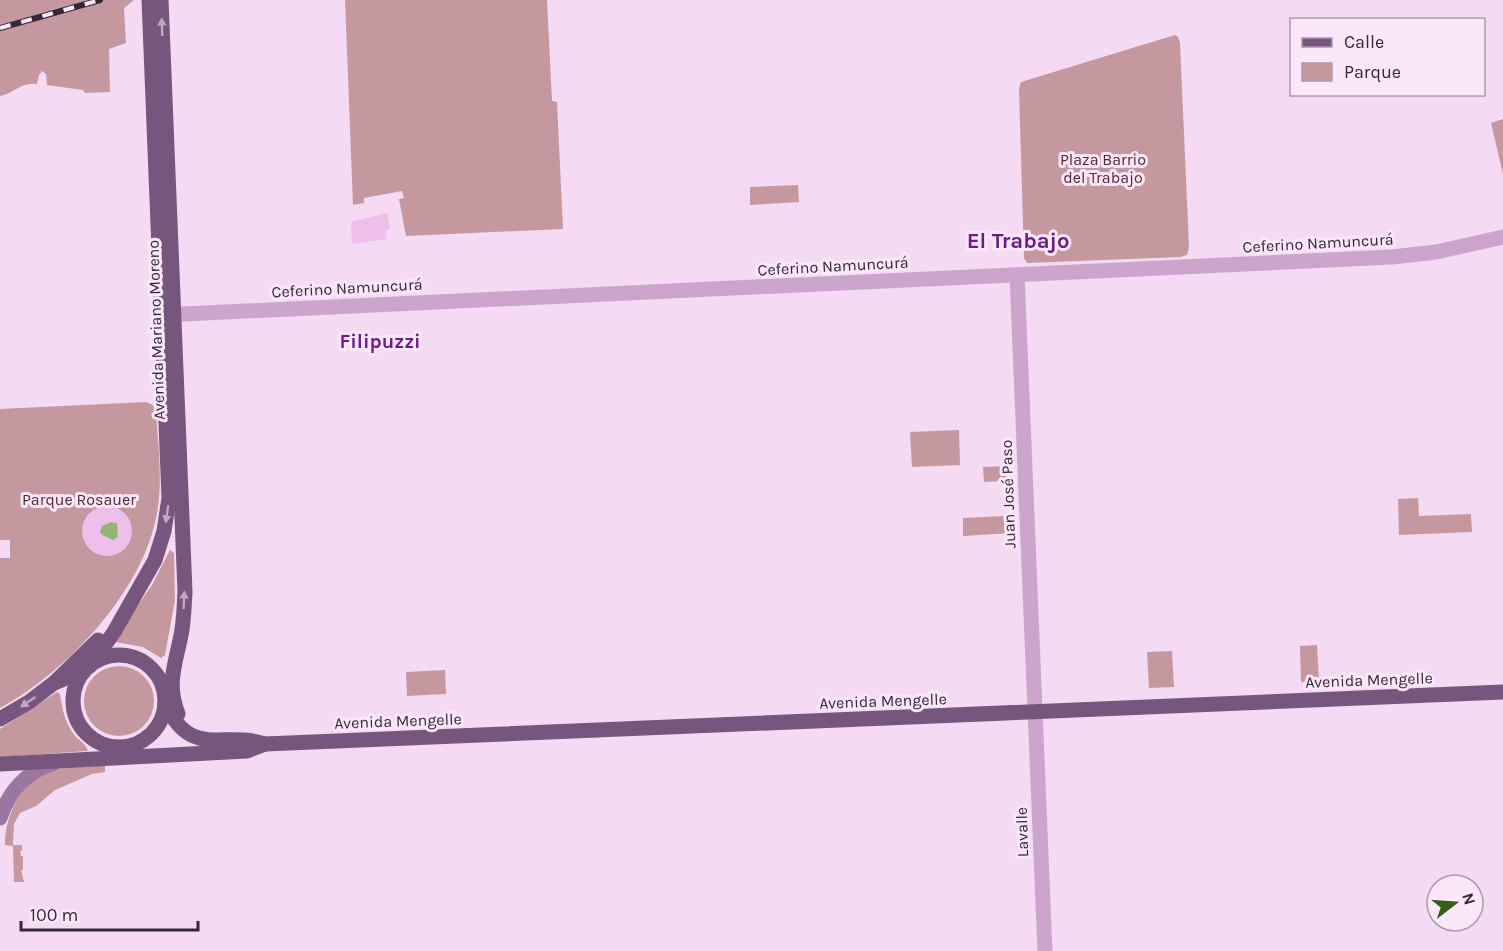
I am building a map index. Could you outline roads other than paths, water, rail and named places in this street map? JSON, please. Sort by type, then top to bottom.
[{"type":"main road","name":"Avenida Mariano Moreno","points":[[149,0],[185,592],[182,632],[171,681],[173,698],[180,720],[192,735]]},
{"type":"main road","name":"Avenida Mariano Moreno","points":[[85,670],[110,639],[155,560],[167,518],[169,489],[168,314],[161,0]]},
{"type":"main road","name":"Avenida Mariano Moreno","points":[[54,683],[86,654],[130,603]]},
{"type":"main road","points":[[0,719],[29,702],[54,683],[111,656],[122,655],[134,658],[153,670],[160,680],[164,697],[178,724],[192,735]]},
{"type":"main road","name":"Avenida Mariano Moreno","points":[[164,697],[167,674],[175,657]]},
{"type":"main road","points":[[85,670],[73,695],[76,717],[89,736],[101,744],[120,747]]},
{"type":"main road","name":"Avenida Mengelle","points":[[192,735],[208,740],[249,740],[265,744],[1503,692]]},
{"type":"main road","points":[[80,760],[142,741],[156,729],[164,697]]},
{"type":"main road","name":"Avenida Mengelle","points":[[0,764],[250,750],[265,744]]},
{"type":"main road","name":"Avenida Mengelle","points":[[120,747],[164,755]]},
{"type":"main road","points":[[0,818],[11,795],[22,781],[41,768],[60,761]]},
{"type":"street","name":"Ceferino Namuncurá","points":[[168,314],[1399,257],[1444,251],[1503,237]]},
{"type":"street","name":"Juan José Paso","points":[[1017,275],[1035,712]]},
{"type":"street","name":"Lavalle","points":[[1035,712],[1045,951]]},
{"type":"railway","points":[[0,28],[100,0]]},
{"type":"district","name":"El Trabajo","points":[[1018,241]]},
{"type":"district","name":"Filipuzzi","points":[[380,341]]},
{"type":"park label","name":"Plaza Barrio del Trabajo","points":[[1103,168]]},
{"type":"park label","name":"Parque Rosauer","points":[[79,499]]}]
